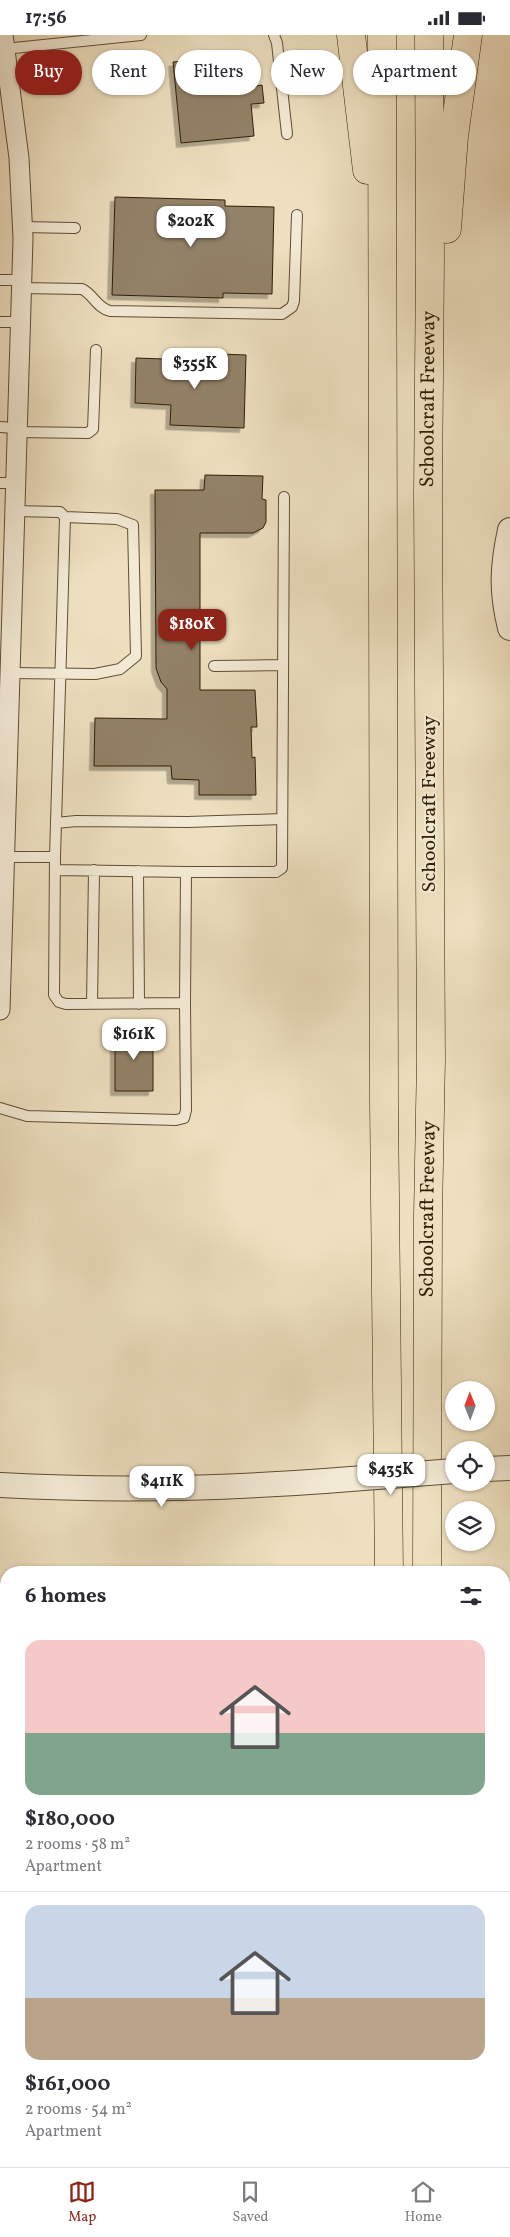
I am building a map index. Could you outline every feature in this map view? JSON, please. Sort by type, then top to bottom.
[{"type":"highway","points":[[351,35],[368,182],[383,464]]},
{"type":"highway","name":"Schoolcraft Freeway","points":[[382,35],[384,1103],[389,1566]]},
{"type":"highway","name":"Schoolcraft Freeway","points":[[427,1566],[427,1318],[431,1059],[428,494],[429,35]]},
{"type":"highway","points":[[428,494],[442,433],[449,187],[460,85],[468,35]]},
{"type":"street","points":[[0,1010],[4,857],[3,802],[14,511],[7,483],[20,322],[22,227],[19,158],[4,42]]},
{"type":"street","points":[[510,530],[503,565],[504,602],[510,628]]},
{"type":"street","points":[[0,1485],[138,1489],[230,1488],[445,1472]]},
{"type":"lane","points":[[4,42],[141,35]]},
{"type":"lane","points":[[274,35],[277,43],[287,134]]},
{"type":"lane","points":[[0,280],[21,284],[82,289],[102,308],[110,311],[282,314],[292,307],[294,301],[297,215]]},
{"type":"lane","points":[[22,227],[75,228]]},
{"type":"lane","points":[[0,322],[20,322]]},
{"type":"lane","points":[[11,429],[88,433],[93,429],[96,350]]},
{"type":"lane","points":[[55,869],[276,872],[282,868],[284,497]]},
{"type":"lane","points":[[9,673],[95,674],[120,669],[136,656],[133,525],[117,519],[14,511]]},
{"type":"lane","points":[[62,515],[54,995],[59,1002],[66,1005],[185,1003]]},
{"type":"lane","points":[[214,666],[283,665]]},
{"type":"lane","points":[[56,823],[282,819]]},
{"type":"lane","points":[[4,857],[55,857]]},
{"type":"lane","points":[[92,1004],[94,870]]},
{"type":"lane","points":[[138,871],[139,1004]]},
{"type":"lane","points":[[0,1108],[28,1116],[176,1120],[184,1118],[186,1110],[186,872]]},
{"type":"building","points":[[173,62],[175,62],[175,82]]},
{"type":"building","points":[[262,85],[264,103],[251,104],[254,136],[181,143],[176,95],[261,95]]},
{"type":"building","points":[[115,197],[225,200],[225,206],[274,207],[272,294],[223,293],[223,298],[112,295]]},
{"type":"building","points":[[221,354],[246,355],[244,428],[170,425],[171,405],[135,403],[136,358],[221,361]]},
{"type":"building","points":[[205,475],[263,476],[262,499],[266,500],[266,522],[263,528],[253,533],[200,533],[200,690],[255,690],[257,727],[251,727],[252,758],[255,757],[256,795],[199,795],[199,780],[172,779],[171,766],[94,766],[95,718],[167,719],[167,689],[161,682],[156,668],[155,490],[204,490]]},
{"type":"building","points":[[115,1031],[153,1032],[153,1091],[115,1091]]}]
